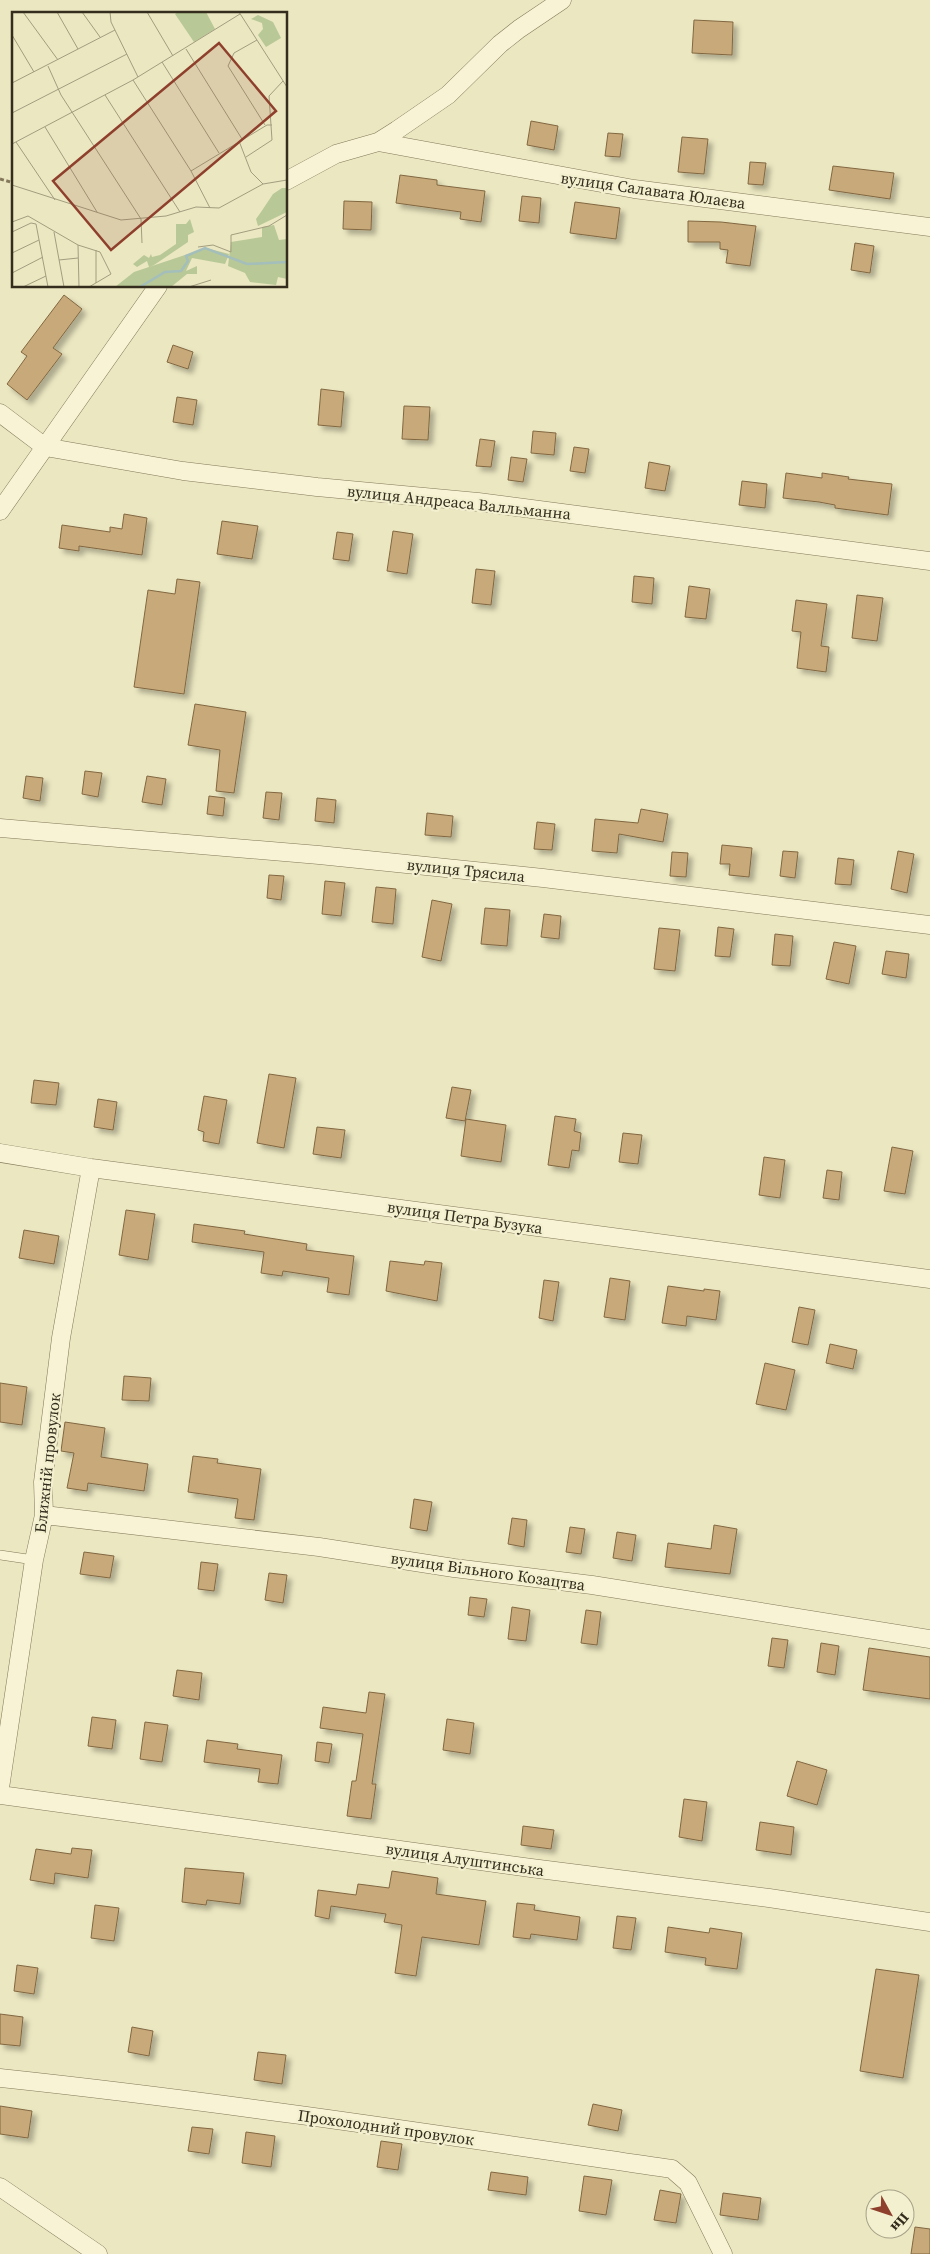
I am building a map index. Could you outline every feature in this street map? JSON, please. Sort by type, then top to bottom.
[{"type":"street","points":[[288,180],[336,154],[378,142],[448,95],[500,44],[562,0]]},
{"type":"street","name":"вулиця Салавата Юлаєва","points":[[378,142],[634,189],[930,227]]},
{"type":"street","points":[[0,511],[157,288]]},
{"type":"street","name":"вулиця Андреаса Валльманна","points":[[0,413],[45,447],[193,472],[317,487],[478,502],[930,561]]},
{"type":"street","name":"вулиця Трясила","points":[[0,828],[319,855],[514,875],[930,926]]},
{"type":"street","name":"вулиця Петра Бузука","points":[[0,1153],[91,1168],[930,1279]]},
{"type":"street","name":"Ближній провулок","points":[[0,1788],[2,1759],[34,1560],[44,1515],[43,1482],[61,1338],[91,1168]]},
{"type":"street","name":"вулиця Вільного Козацтва","points":[[44,1515],[319,1547],[454,1568],[592,1585],[930,1639]]},
{"type":"street","name":"вулиця Алуштинська","points":[[0,1796],[531,1868],[769,1898],[930,1922]]},
{"type":"street","name":"Прохолодний провулок","points":[[0,2078],[148,2093],[672,2169],[688,2183],[723,2254]]},
{"type":"street","points":[[0,2187],[98,2254]]},
{"type":"lane","points":[[0,1555],[34,1560]]},
{"type":"building","points":[[694,20],[733,22],[732,55],[692,53]]},
{"type":"building","points":[[531,121],[558,126],[554,150],[527,145]]},
{"type":"building","points":[[608,133],[623,134],[620,157],[605,156]]},
{"type":"building","points":[[682,137],[708,139],[704,174],[678,172]]},
{"type":"building","points":[[750,162],[766,163],[763,185],[748,184]]},
{"type":"building","points":[[833,166],[894,173],[890,199],[829,190]]},
{"type":"building","points":[[400,175],[437,180],[437,185],[485,191],[481,222],[460,219],[461,212],[396,203]]},
{"type":"building","points":[[522,196],[541,198],[539,223],[519,221]]},
{"type":"building","points":[[344,201],[372,202],[371,230],[343,229]]},
{"type":"building","points":[[575,202],[620,208],[616,239],[570,233]]},
{"type":"building","points":[[688,221],[756,226],[750,266],[726,263],[728,250],[720,249],[720,242],[688,242]]},
{"type":"building","points":[[855,243],[874,246],[870,273],[851,270]]},
{"type":"building","points":[[64,295],[82,309],[53,348],[62,354],[27,400],[7,384],[27,356],[21,352]]},
{"type":"building","points":[[173,345],[193,352],[188,369],[167,362]]},
{"type":"building","points":[[321,389],[344,392],[341,427],[318,425]]},
{"type":"building","points":[[177,397],[197,400],[193,425],[173,422]]},
{"type":"building","points":[[404,406],[430,407],[428,440],[402,439]]},
{"type":"building","points":[[533,431],[556,433],[554,455],[531,453]]},
{"type":"building","points":[[480,439],[495,441],[491,467],[476,466]]},
{"type":"building","points":[[574,447],[589,449],[585,473],[570,471]]},
{"type":"building","points":[[511,457],[527,459],[523,482],[508,480]]},
{"type":"building","points":[[649,462],[670,466],[665,491],[645,488]]},
{"type":"building","points":[[786,473],[822,478],[822,473],[849,477],[848,479],[892,484],[888,515],[835,508],[835,505],[819,502],[783,498]]},
{"type":"building","points":[[742,481],[767,484],[765,508],[739,505]]},
{"type":"building","points":[[124,514],[147,518],[142,555],[79,546],[79,551],[59,548],[62,525],[110,532],[110,527],[122,529]]},
{"type":"building","points":[[222,521],[258,526],[252,559],[217,554]]},
{"type":"building","points":[[393,531],[413,534],[407,574],[387,571]]},
{"type":"building","points":[[337,532],[353,534],[349,561],[333,559]]},
{"type":"building","points":[[476,569],[495,571],[491,605],[472,603]]},
{"type":"building","points":[[634,576],[654,578],[652,604],[632,602]]},
{"type":"building","points":[[177,579],[200,582],[184,694],[134,687],[148,590],[175,594]]},
{"type":"building","points":[[689,586],[710,589],[706,619],[685,617]]},
{"type":"building","points":[[857,595],[883,598],[877,641],[852,638]]},
{"type":"building","points":[[796,600],[827,604],[821,646],[829,647],[826,672],[797,668],[801,632],[792,631]]},
{"type":"building","points":[[195,704],[246,712],[234,793],[216,791],[220,750],[188,745]]},
{"type":"building","points":[[85,771],[102,773],[98,797],[82,794]]},
{"type":"building","points":[[26,776],[43,778],[40,801],[23,798]]},
{"type":"building","points":[[147,776],[166,779],[162,805],[142,802]]},
{"type":"building","points":[[266,792],[282,793],[279,820],[263,818]]},
{"type":"building","points":[[209,796],[225,798],[223,816],[207,814]]},
{"type":"building","points":[[317,798],[336,800],[334,823],[315,821]]},
{"type":"building","points":[[641,809],[668,814],[663,842],[619,834],[617,853],[592,851],[595,819],[638,823]]},
{"type":"building","points":[[427,813],[453,816],[451,837],[425,835]]},
{"type":"building","points":[[537,822],[555,824],[552,850],[534,849]]},
{"type":"building","points":[[722,845],[752,848],[749,877],[729,875],[730,864],[720,864]]},
{"type":"building","points":[[783,851],[798,852],[795,878],[780,876]]},
{"type":"building","points":[[898,851],[914,854],[907,893],[891,889]]},
{"type":"building","points":[[672,852],[688,853],[686,877],[670,876]]},
{"type":"building","points":[[838,858],[854,860],[851,885],[835,884]]},
{"type":"building","points":[[269,875],[284,876],[281,900],[267,898]]},
{"type":"building","points":[[325,881],[345,883],[341,916],[322,914]]},
{"type":"building","points":[[376,887],[396,889],[393,924],[372,922]]},
{"type":"building","points":[[432,900],[452,904],[441,961],[422,957]]},
{"type":"building","points":[[485,908],[510,910],[507,946],[481,944]]},
{"type":"building","points":[[544,914],[561,916],[559,939],[541,937]]},
{"type":"building","points":[[718,927],[734,929],[730,957],[715,956]]},
{"type":"building","points":[[659,928],[680,930],[675,971],[654,969]]},
{"type":"building","points":[[775,934],[793,936],[790,966],[772,965]]},
{"type":"building","points":[[834,942],[856,946],[849,984],[826,979]]},
{"type":"building","points":[[886,951],[909,954],[906,978],[882,974]]},
{"type":"building","points":[[269,1074],[296,1078],[284,1148],[257,1143]]},
{"type":"building","points":[[34,1080],[59,1083],[56,1105],[31,1103]]},
{"type":"building","points":[[452,1087],[471,1090],[465,1121],[446,1118]]},
{"type":"building","points":[[204,1096],[227,1100],[219,1144],[203,1141],[204,1132],[198,1130]]},
{"type":"building","points":[[98,1099],[117,1102],[113,1130],[94,1127]]},
{"type":"building","points":[[555,1116],[576,1119],[574,1131],[581,1133],[579,1151],[572,1150],[569,1168],[548,1165]]},
{"type":"building","points":[[466,1119],[506,1125],[501,1162],[461,1156]]},
{"type":"building","points":[[317,1127],[345,1130],[341,1158],[313,1154]]},
{"type":"building","points":[[623,1133],[642,1135],[638,1164],[619,1162]]},
{"type":"building","points":[[892,1147],[913,1151],[905,1194],[884,1191]]},
{"type":"building","points":[[764,1157],[785,1160],[780,1198],[759,1195]]},
{"type":"building","points":[[827,1170],[842,1172],[839,1200],[823,1198]]},
{"type":"building","points":[[126,1210],[155,1214],[148,1260],[119,1255]]},
{"type":"building","points":[[194,1224],[245,1231],[244,1234],[307,1244],[306,1250],[354,1256],[349,1295],[327,1292],[329,1278],[283,1271],[282,1276],[261,1273],[264,1252],[192,1242]]},
{"type":"building","points":[[24,1230],[59,1236],[54,1264],[19,1258]]},
{"type":"building","points":[[390,1261],[424,1265],[425,1261],[442,1263],[437,1301],[386,1291]]},
{"type":"building","points":[[610,1278],[630,1281],[625,1320],[604,1317]]},
{"type":"building","points":[[544,1280],[559,1282],[553,1321],[539,1318]]},
{"type":"building","points":[[668,1286],[704,1291],[704,1289],[720,1291],[716,1320],[687,1316],[686,1326],[662,1323]]},
{"type":"building","points":[[799,1307],[815,1310],[808,1345],[792,1342]]},
{"type":"building","points":[[830,1344],[857,1350],[853,1369],[826,1363]]},
{"type":"building","points":[[765,1363],[795,1370],[786,1410],[756,1404]]},
{"type":"building","points":[[124,1376],[151,1378],[149,1401],[122,1400]]},
{"type":"building","points":[[0,1383],[27,1387],[22,1425],[0,1422]]},
{"type":"building","points":[[65,1422],[105,1428],[101,1457],[148,1464],[144,1491],[88,1483],[87,1491],[67,1488],[74,1453],[61,1451]]},
{"type":"building","points":[[193,1456],[218,1459],[217,1463],[261,1469],[254,1520],[235,1518],[238,1499],[188,1492]]},
{"type":"building","points":[[414,1499],[432,1502],[427,1531],[410,1528]]},
{"type":"building","points":[[512,1518],[527,1520],[524,1547],[508,1544]]},
{"type":"building","points":[[714,1525],[737,1529],[730,1574],[665,1567],[668,1543],[711,1549]]},
{"type":"building","points":[[570,1527],[585,1529],[581,1554],[566,1552]]},
{"type":"building","points":[[617,1532],[636,1535],[632,1561],[613,1558]]},
{"type":"building","points":[[84,1552],[114,1556],[110,1578],[80,1574]]},
{"type":"building","points":[[201,1562],[218,1564],[214,1591],[198,1589]]},
{"type":"building","points":[[269,1573],[287,1575],[283,1603],[265,1600]]},
{"type":"building","points":[[470,1597],[487,1599],[484,1617],[468,1615]]},
{"type":"building","points":[[512,1607],[530,1610],[526,1641],[508,1639]]},
{"type":"building","points":[[586,1610],[601,1612],[597,1645],[581,1643]]},
{"type":"building","points":[[772,1638],[788,1640],[784,1668],[768,1666]]},
{"type":"building","points":[[821,1643],[839,1646],[835,1675],[817,1672]]},
{"type":"building","points":[[869,1648],[930,1657],[930,1699],[863,1690]]},
{"type":"building","points":[[177,1670],[202,1673],[199,1700],[173,1696]]},
{"type":"building","points":[[369,1692],[385,1694],[372,1784],[376,1784],[371,1819],[347,1816],[352,1781],[356,1781],[363,1734],[320,1728],[323,1707],[366,1713]]},
{"type":"building","points":[[92,1717],[116,1720],[112,1749],[88,1746]]},
{"type":"building","points":[[447,1719],[474,1723],[470,1754],[443,1750]]},
{"type":"building","points":[[145,1722],[168,1725],[162,1762],[140,1759]]},
{"type":"building","points":[[207,1740],[238,1744],[237,1749],[282,1755],[278,1784],[258,1782],[260,1769],[204,1762]]},
{"type":"building","points":[[317,1742],[332,1744],[329,1763],[315,1761]]},
{"type":"building","points":[[797,1761],[827,1770],[817,1805],[787,1796]]},
{"type":"building","points":[[684,1799],[707,1802],[702,1841],[679,1837]]},
{"type":"building","points":[[760,1822],[794,1827],[791,1855],[756,1850]]},
{"type":"building","points":[[523,1826],[554,1830],[551,1849],[521,1845]]},
{"type":"building","points":[[72,1848],[92,1850],[88,1878],[55,1873],[54,1884],[30,1880],[36,1849],[71,1854]]},
{"type":"building","points":[[185,1868],[244,1873],[240,1904],[207,1900],[206,1905],[182,1902]]},
{"type":"building","points":[[392,1871],[438,1878],[436,1894],[486,1901],[479,1945],[422,1937],[416,1976],[395,1973],[402,1925],[384,1922],[386,1914],[331,1906],[329,1919],[315,1916],[318,1890],[356,1895],[358,1884],[389,1888]]},
{"type":"building","points":[[517,1903],[535,1905],[534,1910],[580,1917],[577,1940],[531,1934],[530,1939],[513,1937]]},
{"type":"building","points":[[95,1905],[119,1908],[114,1941],[91,1938]]},
{"type":"building","points":[[617,1916],[636,1918],[631,1950],[613,1948]]},
{"type":"building","points":[[668,1927],[709,1933],[710,1928],[742,1933],[737,1969],[705,1965],[706,1958],[665,1952]]},
{"type":"building","points":[[17,1965],[38,1968],[34,1994],[14,1991]]},
{"type":"building","points":[[876,1969],[919,1975],[903,2078],[860,2071]]},
{"type":"building","points":[[0,2014],[23,2017],[20,2046],[0,2044]]},
{"type":"building","points":[[132,2027],[153,2031],[149,2056],[128,2052]]},
{"type":"building","points":[[258,2052],[286,2055],[282,2084],[254,2080]]},
{"type":"building","points":[[593,2104],[622,2110],[618,2131],[588,2125]]},
{"type":"building","points":[[0,2106],[32,2111],[28,2138],[0,2134]]},
{"type":"building","points":[[192,2127],[213,2129],[209,2154],[188,2151]]},
{"type":"building","points":[[246,2132],[275,2136],[271,2167],[242,2163]]},
{"type":"building","points":[[381,2141],[402,2144],[398,2170],[377,2167]]},
{"type":"building","points":[[491,2172],[528,2177],[526,2195],[488,2190]]},
{"type":"building","points":[[584,2176],[612,2180],[606,2215],[579,2211]]},
{"type":"building","points":[[660,2190],[681,2194],[676,2223],[654,2220]]},
{"type":"building","points":[[723,2193],[761,2198],[758,2220],[720,2215]]},
{"type":"building","points":[[915,2227],[930,2229],[930,2254],[911,2254],[913,2239],[915,2239]]}]
